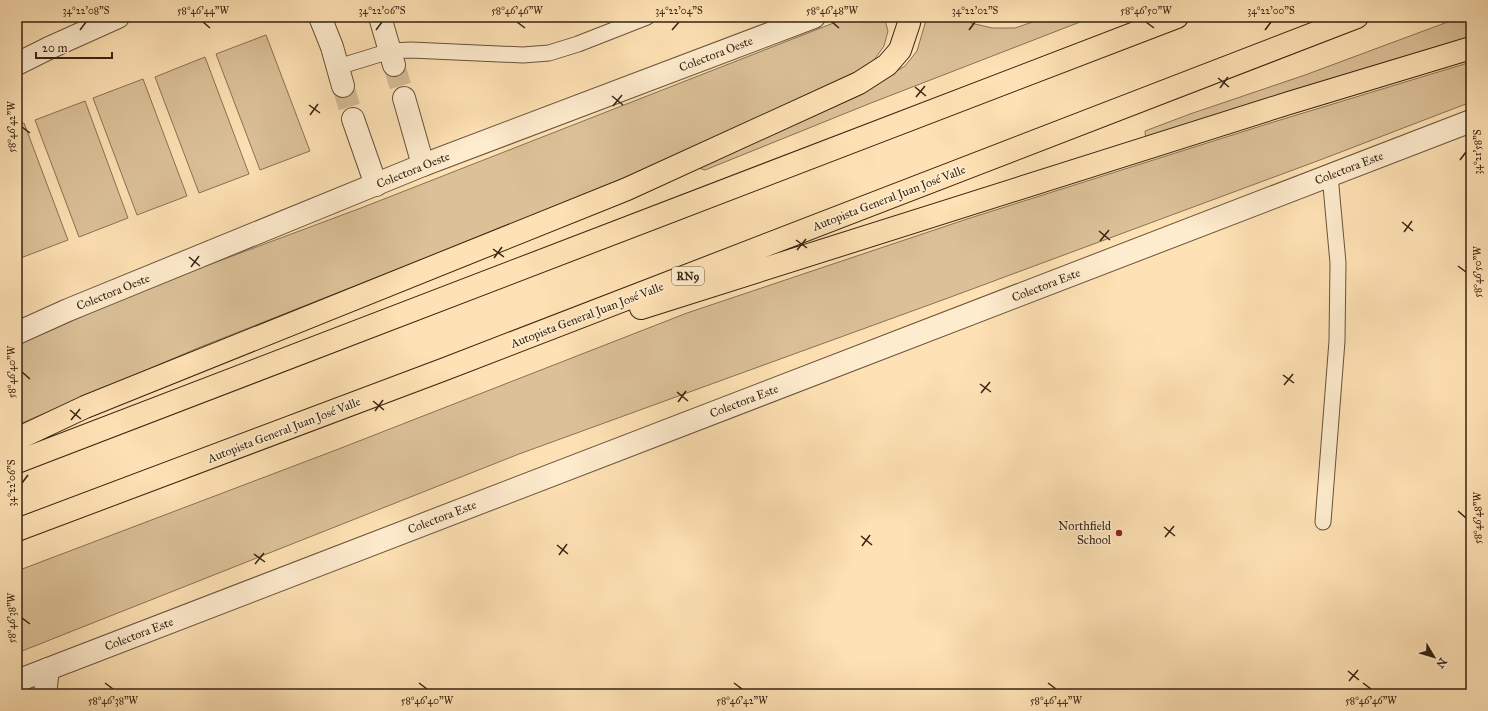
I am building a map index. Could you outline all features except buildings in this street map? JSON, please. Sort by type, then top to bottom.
[{"type":"highway","points":[[17,439],[84,407],[627,189],[859,83],[886,65],[900,50],[910,17]]},
{"type":"highway","points":[[17,462],[1177,17]]},
{"type":"highway","name":"Autopista General Juan José Valle","points":[[17,530],[446,369],[1357,17]]},
{"type":"highway","points":[[446,369],[1289,103],[1471,48]]},
{"type":"street","points":[[17,64],[118,17]]},
{"type":"street","points":[[320,17],[332,47],[340,76]]},
{"type":"street","points":[[380,17],[392,58]]},
{"type":"street","name":"Colectora Oeste","points":[[17,333],[68,310],[423,165],[814,17]]},
{"type":"street","points":[[404,98],[423,165]]},
{"type":"street","points":[[353,119],[376,185]]},
{"type":"street","name":"Colectora Este","points":[[17,681],[1471,121]]},
{"type":"street","points":[[45,694],[48,669]]},
{"type":"lane","points":[[340,76],[411,50],[523,55],[549,53],[647,17]]},
{"type":"lane","points":[[1323,522],[1337,341],[1338,262],[1330,176]]},
{"type":"shaded area","points":[[854,17],[877,17],[885,20],[888,31],[884,46],[872,63],[838,86],[676,159],[198,348],[17,425],[17,345],[152,286],[361,208],[836,22]]},
{"type":"shaded area","points":[[927,17],[964,17],[971,23],[992,28],[1015,28],[1047,17],[1093,17],[871,103],[705,170],[695,167],[885,78],[905,66],[917,51]]},
{"type":"shaded area","points":[[1461,17],[1471,17],[1471,40],[1146,142],[1145,131],[1305,75]]},
{"type":"shaded area","points":[[266,35],[310,151],[260,170],[216,54]]},
{"type":"shaded area","points":[[205,57],[249,174],[199,193],[155,77]]},
{"type":"shaded area","points":[[1471,62],[1471,102],[1320,160],[948,298],[519,454],[17,653],[17,571],[336,450],[687,313],[967,219],[1267,124]]},
{"type":"shaded area","points":[[143,79],[187,196],[137,215],[93,98]]},
{"type":"shaded area","points":[[85,101],[128,218],[79,237],[35,120]]},
{"type":"shaded area","points":[[24,123],[68,240],[18,259],[17,126]]},
{"type":"tunnel","points":[[394,65],[404,98]]},
{"type":"tunnel","points":[[343,86],[353,119]]},
{"type":"place","name":"Northfield School","points":[[1119,533]]}]
